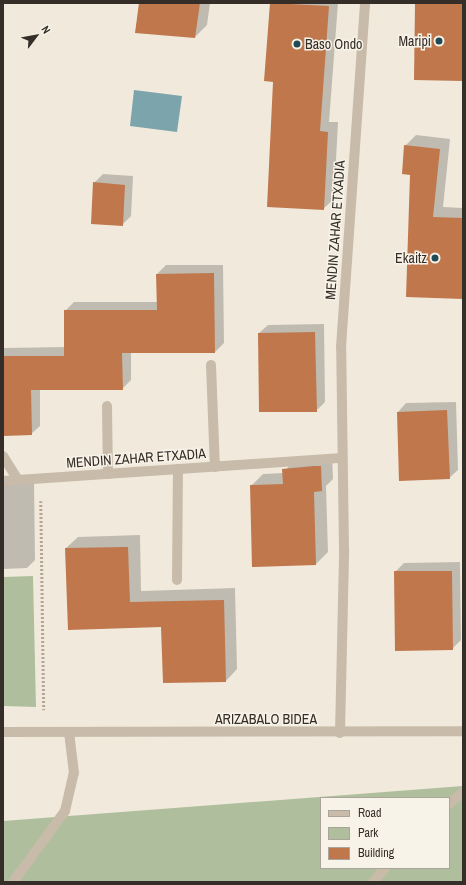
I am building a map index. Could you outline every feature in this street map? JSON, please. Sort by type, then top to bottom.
[{"type":"street","name":"MENDIN ZAHAR ETXADIA","points":[[340,733],[342,458],[341,347],[365,3]]},
{"type":"street","points":[[211,365],[215,467]]},
{"type":"street","points":[[107,406],[108,474]]},
{"type":"street","points":[[3,456],[18,480]]},
{"type":"street","name":"MENDIN ZAHAR ETXADIA","points":[[3,481],[342,458]]},
{"type":"street","points":[[176,580],[178,470]]},
{"type":"street","name":"ARIZABALO BIDEA","points":[[3,732],[340,733],[463,731]]},
{"type":"street","points":[[13,882],[65,811],[74,773],[69,732]]},
{"type":"street","points":[[450,803],[463,792]]},
{"type":"street","points":[[373,882],[384,869]]},
{"type":"path","points":[[41,479],[45,732]]},
{"type":"green space","points":[[33,576],[36,707],[3,706],[3,577]]},
{"type":"green space","points":[[463,786],[463,882],[3,882],[3,821]]},
{"type":"water","points":[[134,90],[182,96],[177,132],[130,126]]},
{"type":"building","points":[[139,3],[200,3],[195,38],[135,33]]},
{"type":"building","points":[[270,3],[329,6],[320,131],[328,132],[324,210],[267,207],[273,82],[264,81]]},
{"type":"building","name":"Maripi","points":[[415,3],[463,3],[463,81],[414,80]]},
{"type":"building","name":"Ekaitz","points":[[404,145],[440,149],[433,217],[463,218],[463,299],[406,297],[410,175],[402,174]]},
{"type":"building","points":[[93,182],[125,185],[123,226],[91,224]]},
{"type":"building","points":[[214,273],[215,353],[122,353],[123,390],[31,390],[32,435],[3,436],[3,356],[64,356],[64,310],[157,310],[156,274]]},
{"type":"building","points":[[315,332],[317,412],[259,412],[258,333]]},
{"type":"building","points":[[447,410],[450,479],[399,481],[397,412]]},
{"type":"building","points":[[321,466],[322,491],[314,492],[316,565],[252,567],[250,485],[283,484],[282,469]]},
{"type":"building","points":[[128,547],[130,602],[224,600],[226,682],[163,683],[161,627],[68,630],[65,548]]},
{"type":"building","points":[[394,571],[452,571],[453,650],[395,651]]},
{"type":"place","name":"Maripi","points":[[439,41]]},
{"type":"place","name":"Baso Ondo","points":[[297,44]]},
{"type":"place","name":"Ekaitz","points":[[435,258]]}]
